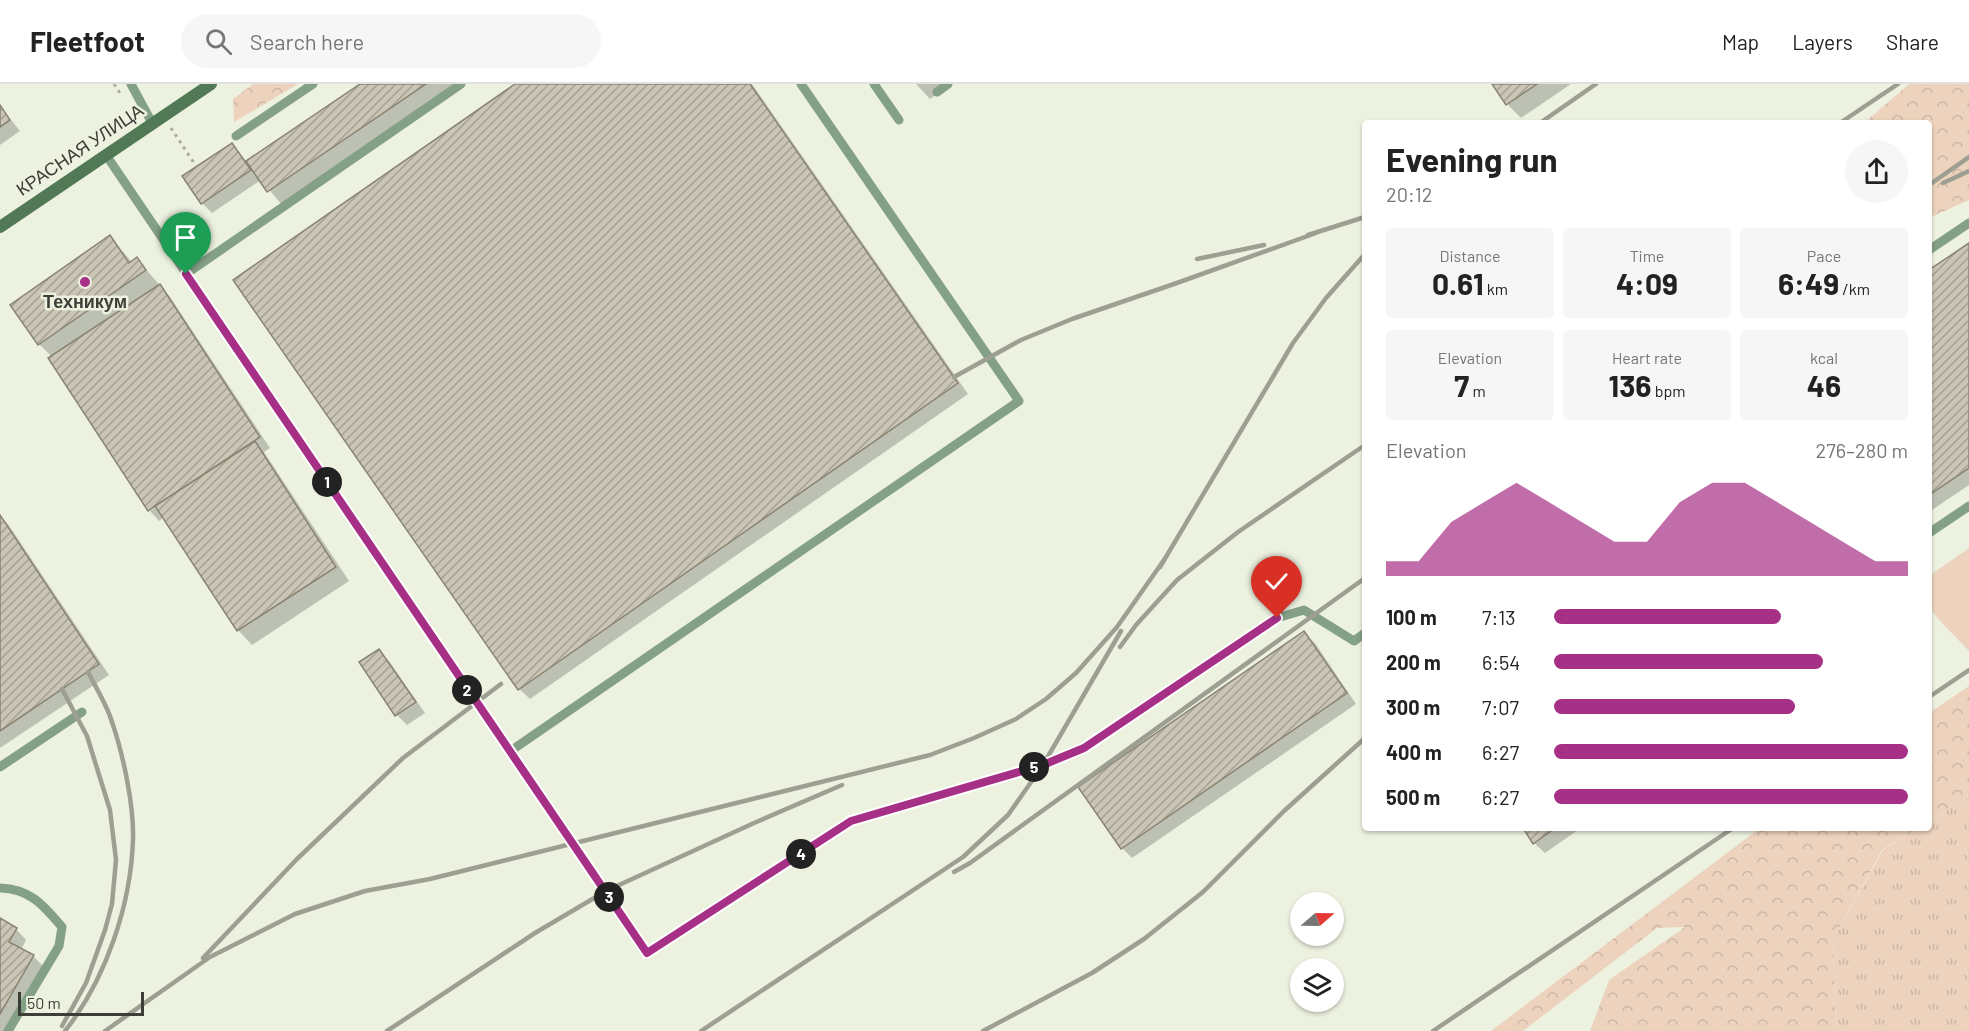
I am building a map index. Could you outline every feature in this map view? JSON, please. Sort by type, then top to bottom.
[{"type":"main road","name":"КРАСНАЯ УЛИЦА","points":[[0,227],[211,84]]},
{"type":"lane","points":[[131,84],[153,123]]},
{"type":"lane","points":[[236,135],[313,84]]},
{"type":"lane","points":[[186,274],[461,84]]},
{"type":"lane","points":[[509,752],[1019,401],[801,84]]},
{"type":"lane","points":[[874,84],[899,120]]},
{"type":"lane","points":[[938,92],[948,84]]},
{"type":"lane","points":[[106,155],[647,953],[851,821],[1043,765],[1084,748],[1277,618],[1304,610],[1354,641],[1362,635]]},
{"type":"lane","points":[[1932,248],[1969,223]]},
{"type":"lane","points":[[1932,531],[1969,506]]},
{"type":"lane","points":[[0,767],[82,712]]},
{"type":"lane","points":[[0,888],[13,889],[40,901],[62,927],[59,946],[8,1031]]},
{"type":"path","points":[[168,123],[196,166]]},
{"type":"green space","points":[[253,84],[298,84],[234,122],[233,99]]},
{"type":"green space","points":[[1909,84],[1969,84],[1969,200],[1932,217],[1932,120],[1867,120]]},
{"type":"green space","points":[[1969,548],[1969,651],[1932,611],[1932,574]]},
{"type":"green space","points":[[1969,686],[1969,797],[1932,819],[1932,711]]},
{"type":"green space","points":[[1969,797],[1969,1031],[1836,1031],[1833,940],[1883,850],[1913,831],[1932,831],[1932,819]]},
{"type":"green space","points":[[1756,831],[1913,831],[1882,850],[1833,940],[1836,1031],[1590,1031],[1609,980],[1685,927],[1657,928],[1523,1031],[1491,1031]]},
{"type":"building","points":[[360,84],[426,84],[267,192],[246,161]]},
{"type":"building","points":[[515,84],[750,84],[958,383],[518,690],[233,280]]},
{"type":"building","points":[[1492,84],[1537,84],[1506,105]]},
{"type":"building","points":[[0,105],[10,120],[0,127]]},
{"type":"building","points":[[232,143],[251,170],[201,204],[182,176]]},
{"type":"building","points":[[110,235],[129,263],[137,257],[146,270],[38,345],[10,305]]},
{"type":"building","points":[[1969,243],[1969,468],[1932,493],[1932,268]]},
{"type":"building","points":[[160,284],[260,437],[148,511],[48,358]]},
{"type":"building","points":[[255,441],[336,567],[237,631],[155,506]]},
{"type":"building","points":[[0,515],[99,664],[0,731]]},
{"type":"building","points":[[1304,631],[1347,693],[1121,849],[1078,787]]},
{"type":"building","points":[[379,649],[416,702],[395,716],[359,662]]},
{"type":"building","points":[[1525,831],[1551,831],[1533,844]]},
{"type":"building","points":[[0,918],[17,928],[9,942],[34,955],[0,1014]]},
{"type":"railway","points":[[1544,120],[1596,84]]},
{"type":"railway","points":[[1844,120],[1898,84]]},
{"type":"railway","points":[[1932,183],[1969,157]]},
{"type":"railway","points":[[1943,183],[1969,171]]},
{"type":"railway","points":[[1308,235],[1362,218]]},
{"type":"railway","points":[[954,377],[1021,340],[1072,319],[1316,233]]},
{"type":"railway","points":[[1197,259],[1264,245]]},
{"type":"railway","points":[[1160,567],[1293,343],[1326,298],[1362,257]]},
{"type":"railway","points":[[1120,647],[1136,625],[1177,580],[1238,532],[1362,447]]},
{"type":"railway","points":[[105,1031],[210,957],[295,914],[365,891],[430,879],[930,755],[974,738],[1016,719],[1046,699],[1076,673],[1117,627],[1164,560]]},
{"type":"railway","points":[[954,872],[970,863],[1362,580]]},
{"type":"railway","points":[[701,1031],[963,857],[1008,815],[1043,765],[1121,631]]},
{"type":"railway","points":[[1932,695],[1969,670]]},
{"type":"railway","points":[[65,1031],[93,988],[114,940],[127,890],[133,839],[130,795],[120,749],[107,709],[88,672]]},
{"type":"railway","points":[[203,958],[297,859],[403,758],[501,684]]},
{"type":"railway","points":[[62,689],[87,736],[110,810],[116,860],[112,904],[105,930],[86,983],[62,1026]]},
{"type":"railway","points":[[983,1031],[1092,973],[1144,939],[1203,892],[1284,811],[1362,741]]},
{"type":"railway","points":[[387,1031],[535,933],[606,891],[842,785]]},
{"type":"railway","points":[[1433,1031],[1729,831]]},
{"type":"place","name":"Техникум","points":[[85,282]]},
{"type":"route","points":[[186,274],[647,953],[851,821],[1043,765],[1084,748],[1277,618]]}]
